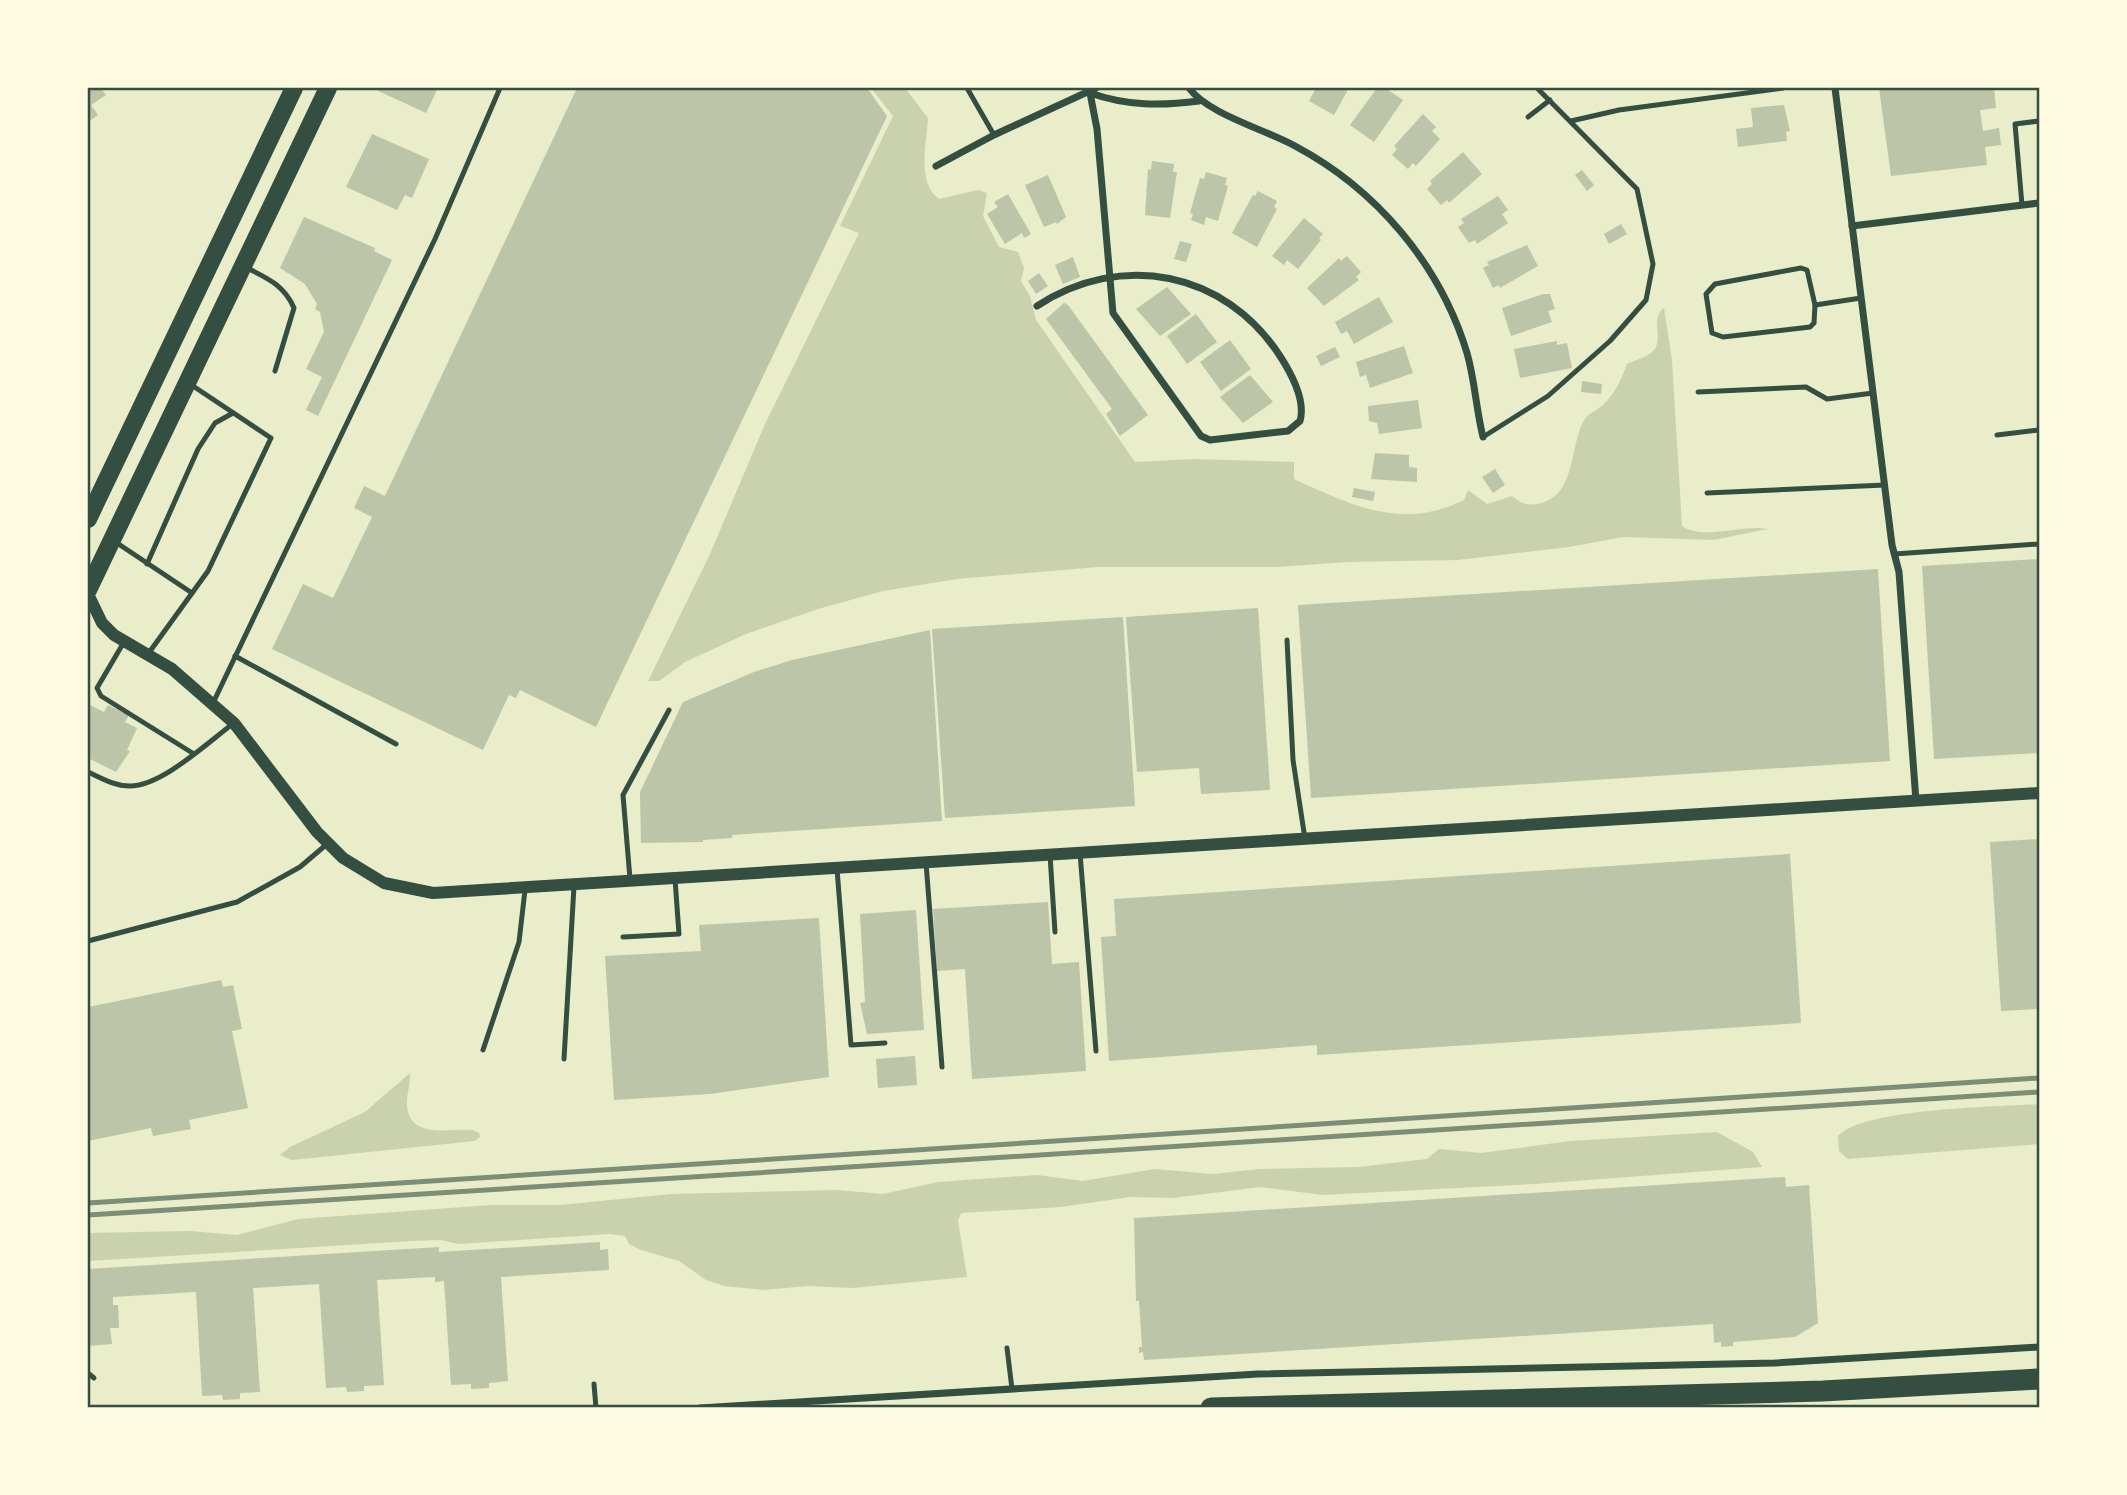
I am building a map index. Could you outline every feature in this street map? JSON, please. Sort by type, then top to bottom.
[{"type":"highway","points":[[1211,1408],[1823,1391],[2039,1379]]},
{"type":"main road","points":[[88,519],[294,88]]},
{"type":"main road","points":[[88,592],[328,88]]},
{"type":"main road","points":[[215,253],[242,266]]},
{"type":"street","points":[[1189,88],[1199,101],[1254,125],[1332,168],[1370,199],[1397,226],[1427,268],[1452,315],[1472,377],[1483,437]]},
{"type":"street","points":[[1835,88],[1894,554],[1899,572],[1916,801]]},
{"type":"street","points":[[936,166],[993,135],[1093,90]]},
{"type":"street","points":[[1093,90],[1117,102],[1165,105],[1199,101]]},
{"type":"street","points":[[1037,306],[1065,289],[1112,277],[1163,276],[1195,284],[1225,299],[1249,318],[1270,341],[1287,367],[1298,393],[1302,414],[1296,426],[1289,431],[1210,440],[1201,436],[1113,313],[1112,277],[1093,90]]},
{"type":"street","points":[[1852,226],[2039,203]]},
{"type":"street","points":[[88,592],[102,623],[213,703],[234,723],[327,844],[355,867],[400,888],[448,894],[2039,793]]},
{"type":"street","points":[[700,1408],[1258,1374],[1787,1362],[2039,1348]]},
{"type":"lane","points":[[213,703],[435,239],[500,88]]},
{"type":"lane","points":[[967,88],[993,135]]},
{"type":"lane","points":[[1483,437],[1548,396],[1609,341],[1646,300],[1653,264],[1647,222],[1637,189],[1537,88]]},
{"type":"lane","points":[[1572,121],[1619,110],[1783,88]]},
{"type":"lane","points":[[1528,117],[1550,100]]},
{"type":"lane","points":[[2022,205],[2015,124],[2039,121]]},
{"type":"lane","points":[[242,266],[272,280],[288,295],[294,308],[275,371]]},
{"type":"lane","points":[[1801,268],[1807,270],[1815,305],[1814,323],[1810,327],[1723,337],[1712,333],[1706,294],[1715,284],[1801,268]]},
{"type":"lane","points":[[1815,305],[1861,298]]},
{"type":"lane","points":[[148,654],[208,571],[271,438],[187,382]]},
{"type":"lane","points":[[1698,392],[1806,387],[1827,399],[1873,393]]},
{"type":"lane","points":[[147,564],[198,449],[215,423],[233,413]]},
{"type":"lane","points":[[1997,435],[2039,430]]},
{"type":"lane","points":[[1707,493],[1885,485]]},
{"type":"lane","points":[[111,540],[192,593]]},
{"type":"lane","points":[[1894,554],[2039,544]]},
{"type":"lane","points":[[1287,639],[1293,760],[1305,839]]},
{"type":"lane","points":[[125,641],[97,688],[100,695],[194,754]]},
{"type":"lane","points":[[235,656],[397,744]]},
{"type":"lane","points":[[631,882],[623,795],[669,710]]},
{"type":"lane","points":[[88,772],[113,783],[132,786],[178,766],[234,723]]},
{"type":"lane","points":[[88,941],[237,902],[300,867],[327,844]]},
{"type":"lane","points":[[1080,853],[1096,1051]]},
{"type":"lane","points":[[1050,855],[1055,932]]},
{"type":"lane","points":[[926,863],[942,1067]]},
{"type":"lane","points":[[837,869],[851,1045],[885,1043]]},
{"type":"lane","points":[[623,937],[679,934],[675,879]]},
{"type":"lane","points":[[564,1059],[574,886]]},
{"type":"lane","points":[[482,1050],[519,942],[525,890]]},
{"type":"lane","points":[[1007,1348],[1012,1389]]},
{"type":"lane","points":[[88,1373],[94,1378]]},
{"type":"lane","points":[[594,1384],[596,1408]]},
{"type":"green space","points":[[871,88],[905,88],[928,118],[925,172],[927,183],[939,199],[978,190],[987,193],[983,216],[999,247],[1018,252],[1024,268],[1021,281],[1030,296],[1036,320],[1135,462],[1192,459],[1294,462],[1294,479],[1356,505],[1398,514],[1441,509],[1464,500],[1468,490],[1487,504],[1512,496],[1526,504],[1541,503],[1560,491],[1566,481],[1585,419],[1611,395],[1627,364],[1653,351],[1658,341],[1658,318],[1664,308],[1672,360],[1682,526],[1701,532],[1768,529],[1713,540],[1623,537],[1569,547],[1458,560],[1348,562],[1277,567],[1098,567],[957,579],[883,591],[818,609],[746,634],[685,662],[659,681],[648,681],[710,554],[765,424],[859,233],[840,226],[893,116]]},
{"type":"green space","points":[[410,1073],[407,1106],[415,1124],[433,1130],[473,1130],[479,1133],[480,1137],[475,1141],[291,1160],[280,1155],[290,1147],[365,1112]]},
{"type":"green space","points":[[2039,1104],[2039,1144],[1848,1159],[1839,1151],[1838,1136],[1852,1127],[1875,1120],[1902,1114]]},
{"type":"green space","points":[[1717,1132],[1753,1152],[1762,1167],[1535,1184],[1323,1195],[1261,1187],[1173,1198],[1130,1197],[1061,1207],[961,1213],[958,1221],[967,1277],[852,1288],[807,1286],[764,1290],[724,1286],[706,1280],[679,1261],[629,1244],[625,1236],[609,1234],[459,1244],[440,1240],[412,1241],[88,1261],[88,1233],[190,1231],[237,1235],[298,1219],[491,1205],[560,1205],[671,1194],[837,1190],[883,1194],[938,1182],[1037,1175],[1083,1181],[1155,1169],[1213,1174],[1259,1169],[1358,1167],[1427,1159],[1439,1149],[1481,1153],[1570,1141]]},
{"type":"building","points":[[88,88],[101,88],[106,95],[91,105],[98,115],[88,122]]},
{"type":"building","points":[[372,88],[438,88],[426,113]]},
{"type":"building","points":[[577,88],[867,88],[887,116],[596,727],[520,690],[516,698],[509,695],[483,750],[272,649],[303,584],[333,598],[372,517],[354,508],[364,486],[385,496]]},
{"type":"building","points":[[1316,88],[1349,88],[1334,115],[1309,101]]},
{"type":"building","points":[[1377,88],[1385,88],[1403,100],[1374,142],[1350,125]]},
{"type":"building","points":[[1879,88],[1994,88],[1996,108],[1980,110],[1983,131],[1999,128],[2001,145],[1985,147],[1987,165],[1891,176]]},
{"type":"building","points":[[1784,105],[1790,131],[1786,132],[1787,141],[1738,147],[1736,129],[1753,127],[1751,108]]},
{"type":"building","points":[[1423,114],[1436,127],[1432,131],[1440,139],[1416,166],[1413,163],[1408,169],[1392,155],[1397,149],[1394,146]]},
{"type":"building","points":[[372,134],[429,159],[412,198],[405,195],[397,210],[346,187]]},
{"type":"building","points":[[1463,152],[1482,174],[1449,203],[1447,200],[1441,205],[1427,189],[1432,184],[1430,181]]},
{"type":"building","points":[[1152,161],[1174,164],[1173,172],[1177,172],[1170,218],[1145,215],[1148,169],[1151,170]]},
{"type":"building","points":[[1582,170],[1594,185],[1587,191],[1575,175]]},
{"type":"building","points":[[1206,172],[1227,178],[1225,185],[1228,186],[1218,221],[1206,217],[1204,225],[1191,220],[1193,214],[1190,213],[1200,178],[1204,179]]},
{"type":"building","points":[[1048,175],[1066,217],[1057,224],[1056,222],[1044,227],[1025,185]]},
{"type":"building","points":[[1258,191],[1277,201],[1274,207],[1277,209],[1257,247],[1232,233],[1253,195]]},
{"type":"building","points":[[1008,194],[1031,234],[1024,238],[1022,233],[1005,244],[987,214],[998,207],[994,202]]},
{"type":"building","points":[[1498,196],[1508,210],[1502,214],[1508,223],[1477,244],[1475,240],[1469,243],[1458,227],[1464,223],[1461,219]]},
{"type":"building","points":[[304,217],[375,248],[374,251],[392,260],[318,416],[306,410],[322,377],[306,369],[324,332],[320,312],[315,309],[317,304],[305,284],[280,268]]},
{"type":"building","points":[[1304,218],[1323,234],[1298,269],[1287,260],[1284,265],[1272,256]]},
{"type":"building","points":[[1621,224],[1627,234],[1609,244],[1604,234]]},
{"type":"building","points":[[1180,241],[1192,244],[1186,262],[1174,259]]},
{"type":"building","points":[[1527,245],[1538,266],[1500,288],[1499,285],[1493,288],[1483,268],[1489,265],[1487,262]]},
{"type":"building","points":[[1347,256],[1361,272],[1356,277],[1359,280],[1324,306],[1307,288],[1339,258],[1341,261]]},
{"type":"building","points":[[1073,257],[1080,277],[1063,284],[1055,265]]},
{"type":"building","points":[[1039,273],[1048,286],[1036,294],[1028,281]]},
{"type":"building","points":[[1167,287],[1191,314],[1160,336],[1136,309]]},
{"type":"building","points":[[1550,294],[1555,309],[1548,311],[1552,322],[1511,336],[1502,308]]},
{"type":"building","points":[[1379,297],[1393,322],[1354,344],[1347,331],[1341,334],[1335,322]]},
{"type":"building","points":[[1064,303],[1148,415],[1120,436],[1106,414],[1112,409],[1046,319]]},
{"type":"building","points":[[1196,314],[1217,342],[1187,364],[1167,336]]},
{"type":"building","points":[[1230,340],[1251,369],[1221,391],[1200,362]]},
{"type":"building","points":[[1557,341],[1557,345],[1567,343],[1572,368],[1520,378],[1514,349]]},
{"type":"building","points":[[1404,346],[1413,373],[1370,388],[1366,375],[1360,377],[1356,362]]},
{"type":"building","points":[[1335,347],[1340,357],[1321,366],[1316,356]]},
{"type":"building","points":[[1250,375],[1273,402],[1243,423],[1220,397]]},
{"type":"building","points":[[1582,381],[1602,384],[1601,394],[1581,392]]},
{"type":"building","points":[[1418,400],[1422,428],[1379,434],[1377,423],[1369,421],[1368,406]]},
{"type":"building","points":[[1375,453],[1409,455],[1409,467],[1417,468],[1417,482],[1371,479]]},
{"type":"building","points":[[1495,469],[1505,485],[1493,493],[1482,477]]},
{"type":"building","points":[[1354,488],[1375,492],[1373,501],[1352,497]]},
{"type":"building","points":[[2039,559],[2039,753],[1934,759],[1922,566]]},
{"type":"building","points":[[1878,569],[1890,761],[1311,798],[1298,605]]},
{"type":"building","points":[[1258,608],[1270,790],[1201,794],[1199,768],[1137,772],[1126,617]]},
{"type":"building","points":[[1123,617],[1135,806],[945,818],[932,629]]},
{"type":"building","points":[[930,630],[942,821],[732,835],[732,838],[703,842],[641,843],[640,792],[683,702],[754,672],[792,660]]},
{"type":"building","points":[[88,704],[104,712],[108,705],[129,715],[125,722],[137,728],[127,750],[130,751],[116,772],[88,758]]},
{"type":"building","points":[[2039,839],[2039,1009],[2001,1011],[1990,842]]},
{"type":"building","points":[[1790,854],[1801,1023],[1317,1055],[1317,1045],[1109,1061],[1101,937],[1116,936],[1114,899]]},
{"type":"building","points":[[1048,902],[1052,964],[1079,962],[1086,1071],[972,1079],[965,969],[937,971],[933,909]]},
{"type":"building","points":[[916,910],[924,1030],[867,1034],[860,1003],[865,1002],[860,914]]},
{"type":"building","points":[[819,918],[829,1077],[710,1094],[614,1100],[605,956],[701,951],[699,925]]},
{"type":"building","points":[[221,980],[223,987],[233,985],[242,1029],[232,1031],[248,1108],[189,1120],[191,1129],[153,1136],[151,1128],[88,1141],[88,1007]]},
{"type":"building","points":[[915,1056],[917,1085],[878,1088],[876,1059]]},
{"type":"building","points":[[1785,1177],[1786,1187],[1809,1185],[1818,1323],[1795,1337],[1733,1342],[1733,1346],[1721,1347],[1721,1342],[1714,1343],[1713,1324],[1144,1360],[1143,1352],[1139,1353],[1139,1347],[1142,1347],[1139,1301],[1136,1301],[1134,1218]]},
{"type":"building","points":[[600,1242],[600,1250],[608,1249],[609,1270],[501,1277],[508,1381],[489,1383],[489,1388],[471,1389],[471,1384],[451,1385],[444,1281],[435,1282],[435,1277],[377,1280],[384,1385],[364,1386],[364,1391],[347,1392],[346,1387],[326,1388],[319,1284],[253,1288],[260,1392],[240,1393],[240,1399],[223,1400],[222,1395],[202,1396],[196,1292],[113,1297],[113,1305],[118,1305],[119,1328],[110,1328],[112,1344],[88,1346],[88,1269],[439,1247],[439,1252]]},
{"type":"railway","points":[[88,1203],[2039,1078]]},
{"type":"railway","points":[[88,1215],[2039,1092]]}]
